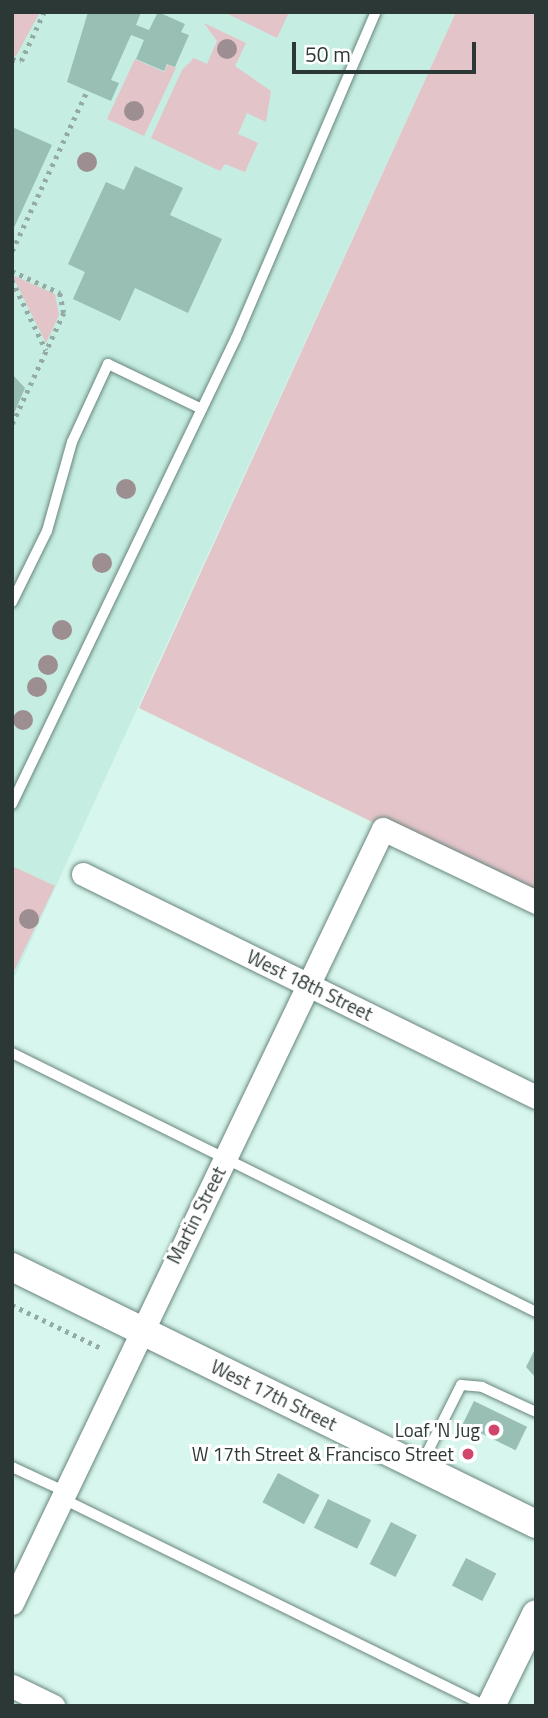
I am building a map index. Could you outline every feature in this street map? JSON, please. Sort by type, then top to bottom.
[{"type":"street","name":"Martin Street","points":[[12,1603],[139,1328],[383,829],[536,902]]},
{"type":"street","name":"West 18th Street","points":[[83,874],[536,1097]]},
{"type":"street","name":"West 17th Street","points":[[12,1267],[536,1524]]},
{"type":"street","points":[[491,1706],[536,1614]]},
{"type":"street","points":[[12,1686],[53,1706]]},
{"type":"lane","points":[[12,804],[202,409],[376,12]]},
{"type":"lane","points":[[12,602],[47,531],[72,442],[108,364],[202,409]]},
{"type":"lane","points":[[12,1053],[536,1312]]},
{"type":"lane","points":[[420,1467],[461,1385],[482,1387],[536,1412]]},
{"type":"lane","points":[[12,1467],[62,1495],[486,1706]]},
{"type":"path","points":[[12,59],[21,61],[44,12]]},
{"type":"path","points":[[12,250],[87,91]]},
{"type":"path","points":[[12,271],[61,293],[64,313],[12,425]]},
{"type":"path","points":[[12,280],[46,351]]},
{"type":"path","points":[[12,1305],[101,1348]]},
{"type":"shaded area","points":[[12,12],[456,12],[12,982]]},
{"type":"shaded area","points":[[12,12],[40,12],[16,56],[12,55]]},
{"type":"shaded area","points":[[224,12],[289,12],[277,38]]},
{"type":"shaded area","points":[[456,12],[536,12],[536,902],[139,708]]},
{"type":"shaded area","points":[[204,23],[246,43],[235,66],[271,91],[266,122],[247,113],[238,134],[258,143],[245,172],[225,164],[220,171],[151,138],[182,70],[194,58],[207,64],[217,41]]},
{"type":"shaded area","points":[[135,59],[164,72],[168,64],[176,68],[144,136],[107,119]]},
{"type":"shaded area","points":[[12,275],[55,294],[59,315],[46,343]]},
{"type":"shaded area","points":[[12,866],[55,886],[12,975]]},
{"type":"building","points":[[88,12],[141,12],[136,25],[149,30],[158,12],[185,24],[181,32],[189,35],[175,67],[167,64],[164,71],[136,59],[144,40],[131,35],[111,80],[119,83],[111,101],[67,82]]},
{"type":"building","points":[[12,127],[52,145],[12,232]]},
{"type":"building","points":[[135,166],[183,188],[170,215],[222,239],[188,313],[135,288],[120,321],[73,299],[85,272],[68,264],[106,182],[124,190]]},
{"type":"building","points":[[12,374],[25,388],[12,418]]},
{"type":"building","points":[[536,1347],[536,1378],[526,1367]]},
{"type":"building","points":[[474,1401],[527,1427],[516,1450],[463,1424]]},
{"type":"building","points":[[278,1473],[319,1495],[304,1524],[263,1502]]},
{"type":"building","points":[[328,1499],[371,1520],[357,1549],[314,1528]]},
{"type":"building","points":[[391,1522],[417,1535],[396,1577],[370,1564]]},
{"type":"building","points":[[466,1558],[496,1573],[482,1601],[452,1586]]},
{"type":"place","name":"Loaf 'N Jug","points":[[494,1430]]},
{"type":"place","name":"W 17th Street & Francisco Street","points":[[468,1454]]}]
